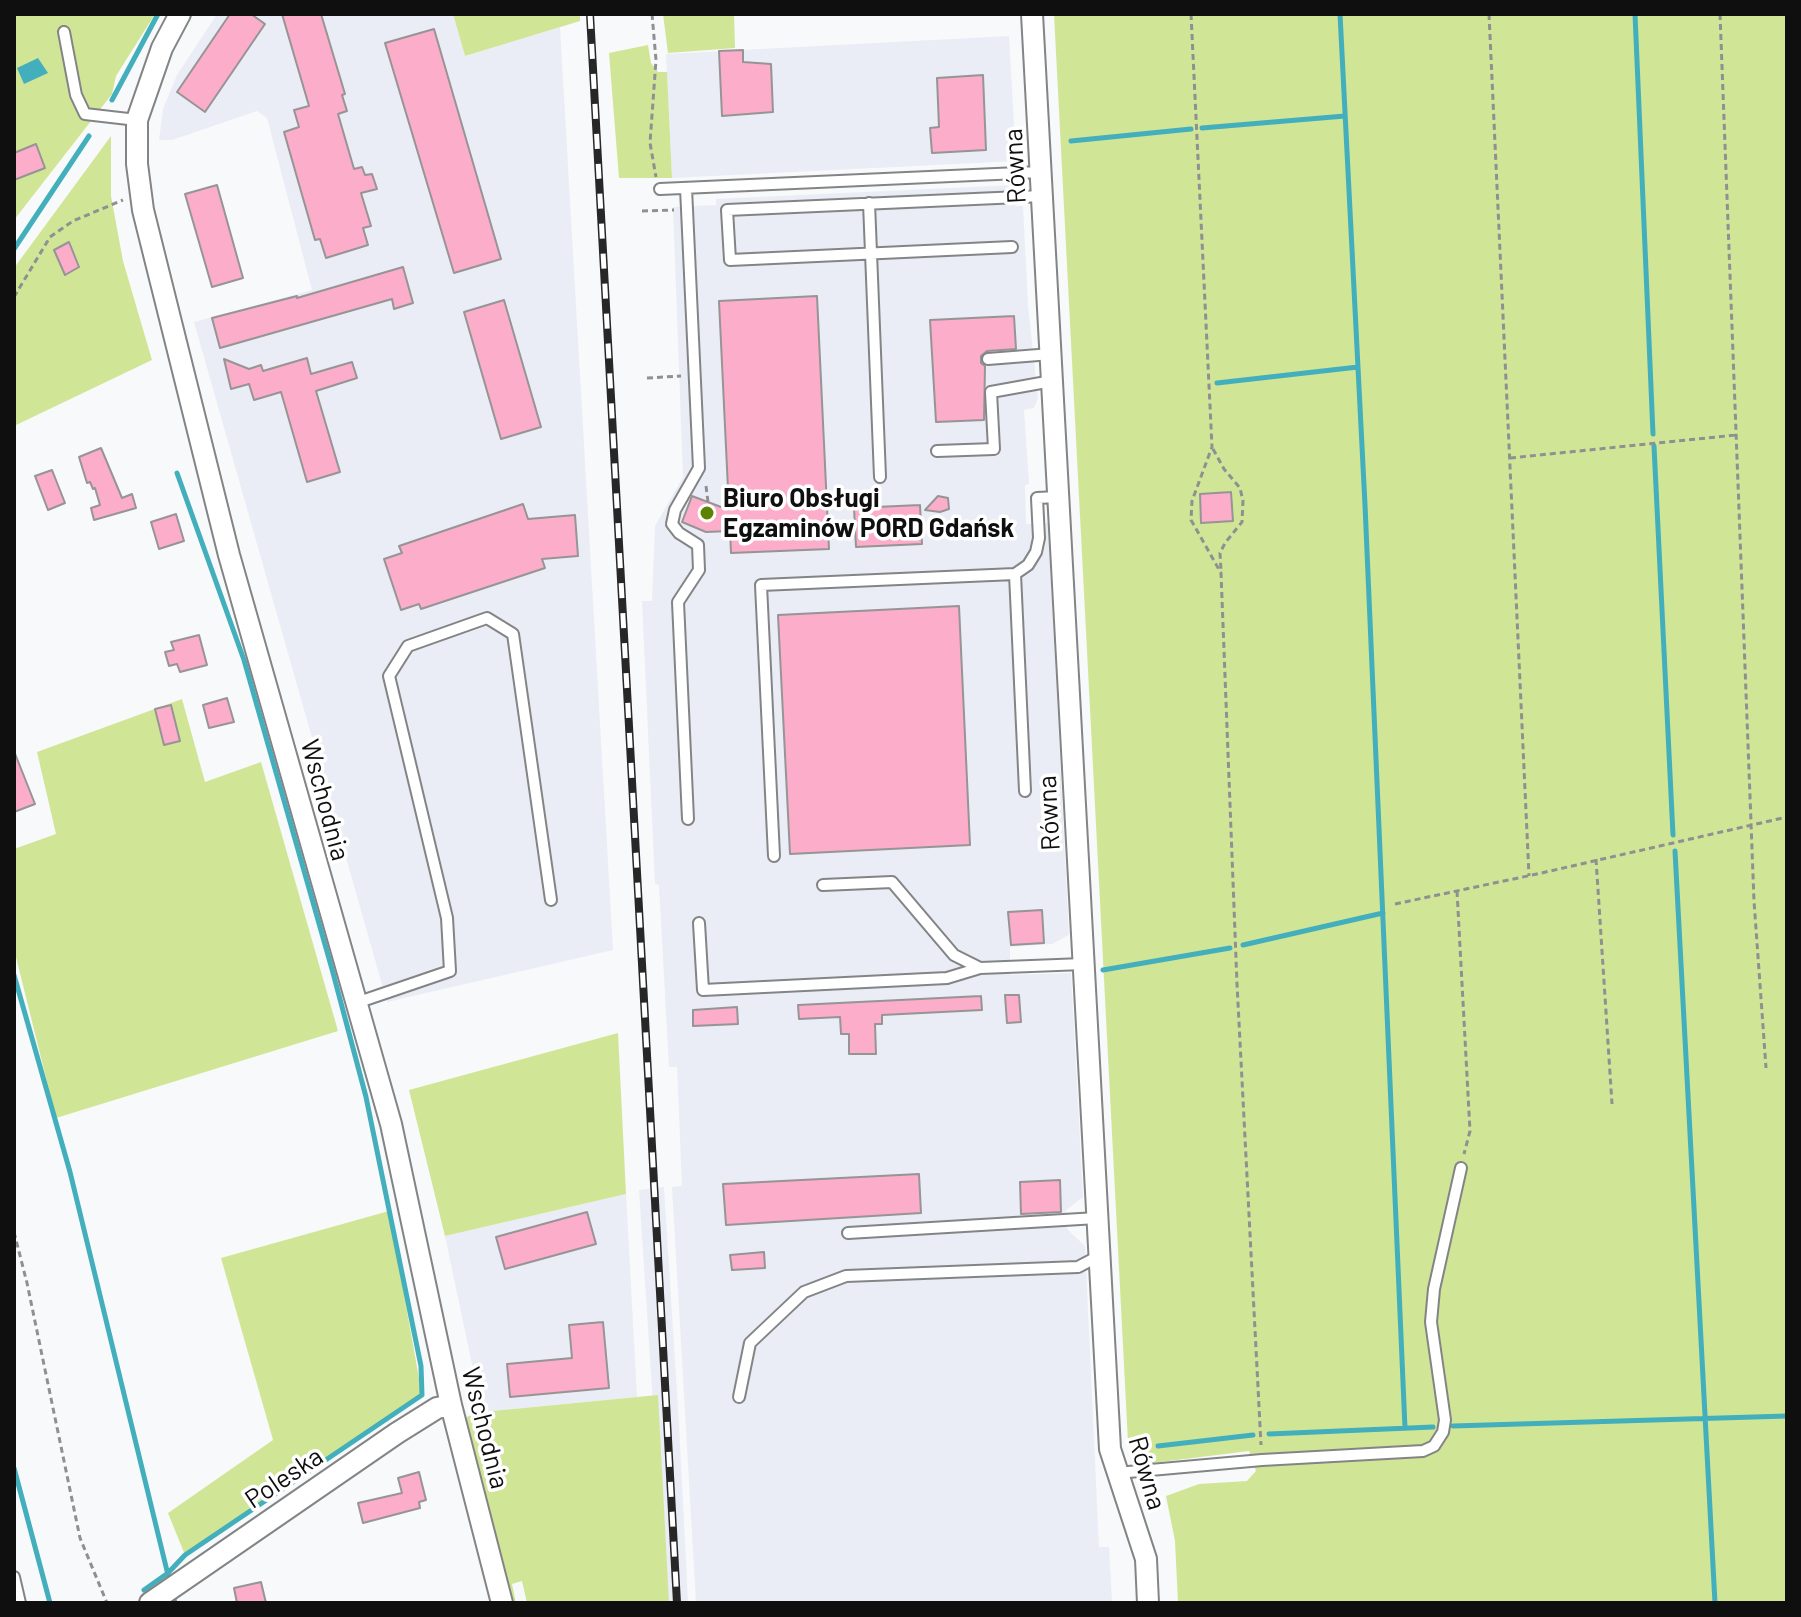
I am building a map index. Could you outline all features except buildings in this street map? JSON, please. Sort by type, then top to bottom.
[{"type":"street","name":"Wschodnia","points":[[180,14],[162,48],[137,120],[137,164],[143,210],[229,555],[391,1124],[451,1405],[502,1603]]},
{"type":"street","name":"Równa","points":[[1032,14],[1110,1449],[1146,1559],[1148,1603]]},
{"type":"street","name":"Poleska","points":[[150,1603],[397,1433],[437,1408],[451,1405]]},
{"type":"lane","points":[[64,32],[76,95],[85,114],[137,120]]},
{"type":"lane","points":[[660,189],[1041,172]]},
{"type":"lane","points":[[686,188],[699,468],[675,510],[672,524],[679,533],[698,545],[699,570],[678,602],[688,819]]},
{"type":"lane","points":[[1012,247],[730,260],[727,210],[1042,196]]},
{"type":"lane","points":[[869,203],[880,477]]},
{"type":"lane","points":[[988,359],[1051,354]]},
{"type":"lane","points":[[937,451],[994,449],[991,392],[1052,381]]},
{"type":"lane","points":[[774,856],[761,585],[1015,574],[1028,565],[1036,552],[1039,538],[1037,498],[1058,497]]},
{"type":"lane","points":[[1015,574],[1025,791]]},
{"type":"lane","points":[[356,1003],[450,971],[447,918],[389,676],[408,646],[487,618],[513,634],[551,900]]},
{"type":"lane","points":[[823,885],[892,882],[954,955],[980,968]]},
{"type":"lane","points":[[699,923],[703,990],[947,978],[980,968],[1083,964]]},
{"type":"lane","points":[[1117,1473],[1262,1460],[1423,1451],[1434,1446],[1443,1432],[1445,1420],[1431,1322],[1434,1289],[1461,1168]]},
{"type":"lane","points":[[848,1233],[1097,1218]]},
{"type":"lane","points":[[739,1397],[750,1343],[804,1292],[846,1276],[1078,1267],[1099,1256]]},
{"type":"lane","points":[[14,1577],[20,1603]]},
{"type":"path","points":[[652,14],[656,60],[650,143],[656,169]]},
{"type":"path","points":[[1191,14],[1212,447],[1240,488],[1243,501],[1242,522],[1220,553],[1237,984],[1262,1460]]},
{"type":"path","points":[[1489,14],[1529,876]]},
{"type":"path","points":[[1720,14],[1751,825],[1766,1068]]},
{"type":"path","points":[[14,297],[50,237],[73,221],[113,204]]},
{"type":"path","points":[[642,211],[678,210]]},
{"type":"path","points":[[647,378],[685,376]]},
{"type":"path","points":[[1510,458],[1736,435]]},
{"type":"path","points":[[1212,447],[1192,501],[1191,520],[1221,573]]},
{"type":"path","points":[[1395,904],[1787,817]]},
{"type":"path","points":[[1596,859],[1612,1104]]},
{"type":"path","points":[[1457,891],[1470,1131],[1461,1168]]},
{"type":"path","points":[[14,1232],[80,1538],[107,1603]]},
{"type":"shaded area","points":[[217,14],[453,14],[465,56],[560,27],[613,950],[387,1002],[194,322],[312,290],[267,118],[257,111],[172,140],[159,140],[163,109],[177,75]]},
{"type":"shaded area","points":[[1009,36],[1016,161],[672,178],[666,54]]},
{"type":"shaded area","points":[[1014,185],[1015,206],[1023,206],[1028,306],[1038,398],[1034,408],[1024,410],[1029,484],[1025,485],[1026,524],[1048,523],[1069,935],[1052,944],[1010,947],[1010,975],[1071,973],[1083,1197],[1065,1211],[1067,1229],[1085,1246],[1099,1547],[1109,1547],[1112,1603],[696,1603],[672,1187],[682,1186],[677,1067],[669,1067],[659,885],[655,884],[642,601],[652,601],[655,526],[683,477],[673,207],[716,205],[716,199]]},
{"type":"shaded area","points":[[664,1187],[688,1603],[666,1603],[639,1190]]},
{"type":"shaded area","points":[[626,1194],[637,1397],[482,1412],[445,1236]]},
{"type":"green space","points":[[14,14],[155,14],[116,76],[112,94],[14,220]]},
{"type":"green space","points":[[453,14],[580,14],[580,21],[465,56]]},
{"type":"green space","points":[[663,14],[734,14],[735,48],[668,53]]},
{"type":"green space","points":[[1054,14],[1787,14],[1787,1603],[1178,1603],[1175,1541],[1166,1496],[1199,1484],[1247,1481],[1256,1471],[1249,1451],[1144,1464],[1128,1442]]},
{"type":"green space","points":[[648,45],[651,63],[658,72],[667,72],[672,178],[619,178],[609,53]]},
{"type":"green space","points":[[111,136],[111,196],[123,261],[152,360],[14,426],[14,268]]},
{"type":"green space","points":[[182,699],[205,782],[261,762],[338,1031],[56,1118],[14,949],[14,849],[56,834],[37,752]]},
{"type":"green space","points":[[618,1033],[626,1194],[445,1236],[409,1090]]},
{"type":"green space","points":[[389,1211],[422,1395],[185,1555],[168,1513],[273,1440],[221,1258]]},
{"type":"green space","points":[[658,1395],[669,1603],[527,1603],[522,1581],[512,1584],[516,1603],[509,1603],[463,1418],[482,1412]]},
{"type":"water","points":[[38,58],[48,73],[24,84],[17,68]]},
{"type":"waterway","points":[[112,100],[158,14]]},
{"type":"waterway","points":[[1340,14],[1365,505],[1405,1428]]},
{"type":"waterway","points":[[1635,14],[1653,434]]},
{"type":"waterway","points":[[1202,128],[1345,116]]},
{"type":"waterway","points":[[1071,141],[1191,129]]},
{"type":"waterway","points":[[14,249],[89,136]]},
{"type":"waterway","points":[[1217,383],[1358,367]]},
{"type":"waterway","points":[[1654,446],[1673,835]]},
{"type":"waterway","points":[[144,1590],[168,1573],[185,1555],[422,1395],[421,1366],[366,1097],[332,969],[244,660],[177,473]]},
{"type":"waterway","points":[[1675,851],[1715,1603]]},
{"type":"waterway","points":[[1243,945],[1383,913]]},
{"type":"waterway","points":[[1103,970],[1230,948]]},
{"type":"waterway","points":[[14,975],[70,1172],[168,1575]]},
{"type":"waterway","points":[[1453,1426],[1787,1416]]},
{"type":"waterway","points":[[1269,1434],[1433,1427]]},
{"type":"waterway","points":[[1158,1446],[1253,1435]]},
{"type":"waterway","points":[[14,1468],[50,1603]]},
{"type":"waterway","points":[[173,1595],[175,1603]]},
{"type":"railway","points":[[590,14],[677,1603]]},
{"type":"place","name":"Biuro Obsługi Egzaminów PORD Gdańsk","points":[[707,513]]}]
